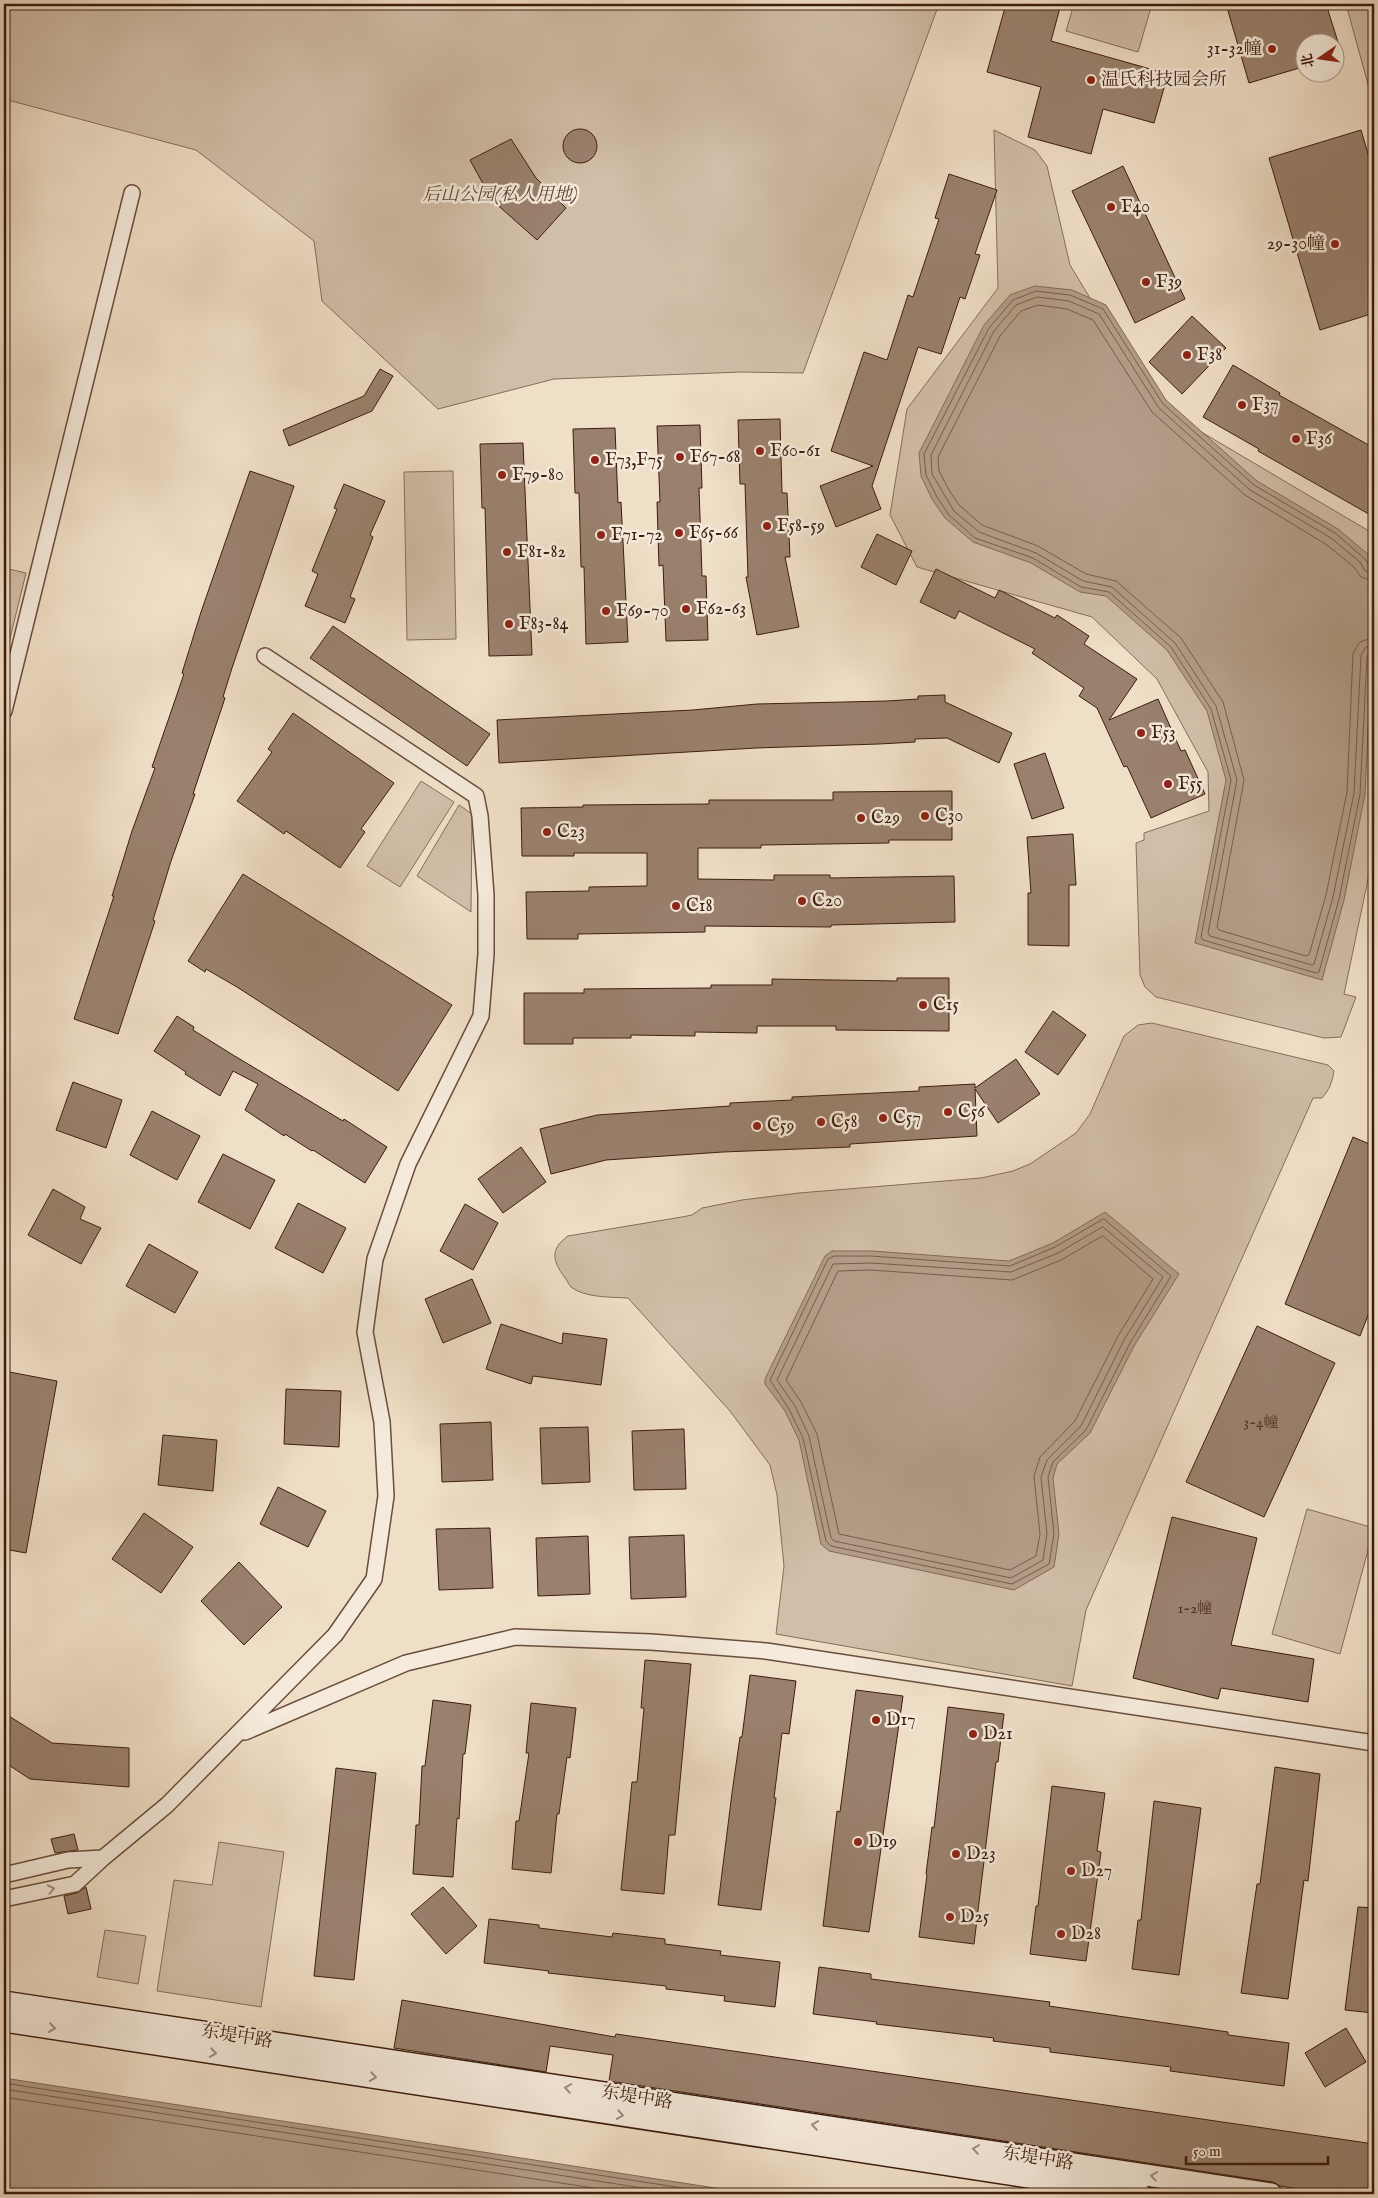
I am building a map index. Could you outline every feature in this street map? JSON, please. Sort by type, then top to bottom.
[{"type":"main road","name":"东堤中路","points":[[4,2002],[1271,2194]]},
{"type":"main road","name":"东堤中路","points":[[4,2021],[1140,2194]]},
{"type":"street","points":[[4,711],[132,193]]},
{"type":"street","points":[[4,1899],[75,1884],[167,1805],[335,1635],[374,1579],[386,1496],[382,1422],[365,1332],[375,1259],[408,1164],[481,1016],[486,954],[486,895],[480,816],[476,796],[265,656]]},
{"type":"street","points":[[236,1735],[406,1663],[515,1638],[652,1642],[766,1651],[1374,1743]]},
{"type":"street","points":[[4,1875],[68,1860],[103,1858]]},
{"type":"green space","name":"后山公园(私人用地)","points":[[4,4],[939,4],[803,373],[741,372],[554,379],[438,409],[322,301],[314,241],[196,150],[4,99]]},
{"type":"green space","points":[[1074,4],[1152,4],[1138,52],[1066,31]]},
{"type":"green space","points":[[1346,4],[1374,4],[1374,86],[1369,88]]},
{"type":"green space","points":[[994,130],[1035,150],[1047,166],[1070,265],[1154,404],[1374,534],[1374,797],[1372,860],[1344,994],[1356,997],[1341,1037],[1324,1038],[1156,997],[1145,987],[1140,975],[1136,843],[1144,840],[1144,833],[1209,811],[1208,772],[1157,679],[1092,617],[917,567],[890,515],[907,409],[998,288]]},
{"type":"green space","points":[[453,471],[456,639],[407,640],[404,472]]},
{"type":"green space","points":[[4,568],[26,573],[4,663]]},
{"type":"green space","points":[[421,781],[454,802],[400,887],[367,866]]},
{"type":"green space","points":[[459,805],[472,814],[471,912],[417,876]]},
{"type":"green space","points":[[1152,1023],[1328,1065],[1334,1071],[1325,1095],[1322,1098],[1313,1098],[1086,1610],[1072,1686],[776,1634],[784,1566],[777,1495],[770,1465],[730,1411],[628,1298],[591,1295],[571,1287],[555,1260],[558,1246],[568,1236],[692,1215],[702,1208],[742,1200],[799,1193],[981,1178],[1013,1171],[1030,1164],[1076,1133],[1090,1114],[1124,1036],[1138,1025]]},
{"type":"green space","points":[[1307,1509],[1374,1528],[1340,1654],[1272,1634]]},
{"type":"green space","points":[[219,1842],[284,1852],[261,2007],[157,1991],[174,1880],[212,1885]]},
{"type":"green space","points":[[105,1930],[146,1936],[138,1984],[97,1977]]},
{"type":"water","points":[[1035,286],[1072,290],[1106,305],[1166,400],[1257,481],[1338,529],[1370,556],[1374,568],[1374,603],[1365,794],[1344,900],[1322,980],[1195,943],[1226,780],[1207,711],[1167,650],[1106,596],[1080,592],[1031,563],[973,542],[945,518],[932,499],[921,476],[919,453],[984,325],[1010,295]]},
{"type":"water","points":[[1105,1212],[1179,1274],[1134,1346],[1090,1433],[1057,1464],[1053,1478],[1059,1534],[1054,1567],[1014,1590],[829,1551],[821,1544],[799,1440],[785,1411],[765,1384],[765,1379],[825,1256],[832,1251],[872,1251],[1009,1261],[1053,1243]]},
{"type":"water","points":[[4,2078],[754,2194],[4,2194]]},
{"type":"building","name":"温氏科技园会所","points":[[1006,4],[1061,4],[1051,41],[1168,74],[1154,123],[1103,109],[1091,154],[1028,137],[1041,87],[987,72]]},
{"type":"building","name":"31-32幢","points":[[1226,4],[1326,4],[1335,32],[1296,32],[1296,69],[1249,83]]},
{"type":"building","points":[[580,129],[587,130],[592,134],[596,139],[596,153],[592,158],[587,162],[580,163],[573,162],[568,158],[564,153],[563,146],[564,139],[568,134],[573,130]]},
{"type":"building","name":"29-30幢","points":[[1361,130],[1374,174],[1374,313],[1320,330],[1269,158]]},
{"type":"building","points":[[511,139],[536,178],[566,208],[537,240],[492,200],[470,160]]},
{"type":"building","points":[[1123,166],[1185,299],[1135,323],[1072,191]]},
{"type":"building","points":[[949,174],[997,190],[975,254],[980,255],[965,299],[960,297],[941,354],[918,347],[872,486],[881,509],[836,527],[820,486],[873,466],[831,451],[864,352],[887,360],[908,295],[913,297],[939,219],[935,218]]},
{"type":"building","name":"F38","points":[[1192,316],[1226,348],[1182,394],[1149,362]]},
{"type":"building","points":[[1233,365],[1280,393],[1279,395],[1374,448],[1374,517],[1258,451],[1259,449],[1203,417]]},
{"type":"building","points":[[380,369],[393,376],[372,411],[289,446],[283,430],[364,396]]},
{"type":"building","points":[[780,419],[782,493],[787,493],[790,557],[785,557],[799,627],[757,635],[746,577],[748,577],[745,484],[740,484],[738,420]]},
{"type":"building","points":[[700,425],[702,488],[699,488],[702,576],[706,576],[708,640],[666,641],[663,565],[659,566],[657,502],[660,502],[657,426]]},
{"type":"building","points":[[615,428],[618,503],[621,502],[628,642],[586,644],[584,567],[581,567],[579,493],[575,493],[573,429]]},
{"type":"building","points":[[523,443],[532,655],[489,656],[485,508],[482,508],[480,444]]},
{"type":"building","points":[[250,471],[294,486],[232,668],[223,697],[225,698],[193,794],[195,794],[171,861],[153,920],[155,921],[118,1034],[74,1019],[114,896],[112,896],[132,831],[155,768],[152,767],[184,674],[182,673],[201,612]]},
{"type":"building","points":[[344,484],[385,501],[370,535],[373,537],[350,597],[355,599],[345,623],[305,606],[318,574],[312,571],[337,509],[334,508]]},
{"type":"building","points":[[877,534],[912,551],[896,585],[861,567]]},
{"type":"building","points":[[936,569],[995,598],[999,590],[1055,618],[1057,615],[1089,636],[1084,644],[1137,679],[1109,720],[1158,699],[1181,751],[1185,750],[1205,794],[1151,818],[1127,766],[1124,767],[1097,708],[1079,696],[1084,688],[1032,653],[1035,649],[959,611],[955,619],[920,602]]},
{"type":"building","points":[[333,626],[490,734],[467,766],[310,658]]},
{"type":"building","points":[[945,695],[945,702],[1012,733],[999,763],[947,738],[915,739],[915,742],[756,748],[499,763],[497,720],[693,710],[757,704],[887,701],[918,699],[918,696]]},
{"type":"building","points":[[293,713],[394,783],[361,829],[365,832],[340,868],[286,831],[284,834],[237,801],[272,752],[268,749]]},
{"type":"building","points":[[1045,753],[1064,808],[1032,819],[1014,764]]},
{"type":"building","points":[[952,791],[952,840],[889,840],[889,843],[761,845],[761,848],[698,848],[698,879],[774,880],[774,875],[830,875],[830,878],[954,876],[955,922],[831,925],[831,927],[705,926],[705,932],[578,934],[578,939],[527,939],[526,892],[589,891],[589,887],[647,886],[647,853],[574,853],[574,856],[522,856],[521,808],[583,807],[583,805],[709,804],[709,800],[833,800],[833,792]]},
{"type":"building","points":[[1073,834],[1076,885],[1069,885],[1069,946],[1028,945],[1028,893],[1031,893],[1027,837]]},
{"type":"building","points":[[243,874],[452,1005],[398,1091],[237,987],[206,969],[205,972],[188,961]]},
{"type":"building","points":[[897,978],[949,978],[949,1031],[836,1030],[836,1026],[757,1026],[757,1033],[695,1032],[695,1036],[631,1035],[631,1038],[573,1038],[573,1044],[524,1044],[524,993],[584,993],[584,989],[711,988],[711,985],[772,985],[772,979],[897,981]]},
{"type":"building","points":[[1053,1011],[1086,1035],[1058,1075],[1025,1052]]},
{"type":"building","points":[[177,1016],[194,1027],[193,1030],[233,1055],[343,1121],[344,1119],[387,1147],[365,1183],[313,1150],[285,1134],[284,1136],[245,1110],[258,1084],[233,1071],[220,1096],[185,1074],[186,1072],[154,1051]]},
{"type":"building","points":[[1016,1059],[1040,1094],[998,1123],[975,1089],[977,1136],[850,1144],[850,1147],[723,1152],[606,1160],[551,1174],[540,1129],[597,1115],[730,1106],[730,1103],[792,1100],[792,1097],[919,1091],[919,1087],[975,1084],[975,1088]]},
{"type":"building","points":[[73,1082],[122,1100],[106,1148],[56,1130]]},
{"type":"building","points":[[152,1111],[200,1136],[177,1180],[130,1155]]},
{"type":"building","points":[[1353,1137],[1374,1146],[1374,1300],[1360,1336],[1285,1304]]},
{"type":"building","points":[[521,1147],[546,1182],[503,1213],[478,1179]]},
{"type":"building","points":[[223,1154],[275,1180],[250,1229],[198,1202]]},
{"type":"building","points":[[53,1189],[85,1207],[80,1219],[101,1228],[81,1264],[28,1235]]},
{"type":"building","points":[[298,1203],[346,1228],[323,1273],[275,1248]]},
{"type":"building","points":[[465,1204],[498,1223],[473,1270],[440,1251]]},
{"type":"building","points":[[149,1244],[198,1272],[175,1313],[126,1286]]},
{"type":"building","points":[[472,1279],[491,1323],[443,1343],[425,1299]]},
{"type":"building","points":[[501,1324],[562,1344],[563,1333],[607,1339],[601,1385],[533,1376],[531,1384],[486,1369]]},
{"type":"building","points":[[1257,1326],[1335,1363],[1264,1517],[1186,1482]]},
{"type":"building","points":[[4,1371],[57,1381],[26,1553],[4,1549]]},
{"type":"building","points":[[286,1389],[341,1391],[339,1447],[284,1444]]},
{"type":"building","points":[[491,1422],[493,1480],[442,1482],[440,1424]]},
{"type":"building","points":[[588,1427],[590,1482],[542,1484],[540,1428]]},
{"type":"building","points":[[684,1429],[686,1489],[634,1490],[632,1431]]},
{"type":"building","points":[[163,1435],[217,1440],[213,1491],[158,1485]]},
{"type":"building","points":[[278,1487],[326,1511],[308,1547],[260,1524]]},
{"type":"building","points":[[144,1513],[193,1547],[161,1593],[112,1559]]},
{"type":"building","points":[[1172,1517],[1257,1538],[1231,1645],[1314,1659],[1308,1702],[1221,1688],[1218,1699],[1133,1678]]},
{"type":"building","points":[[490,1528],[493,1588],[439,1590],[436,1529]]},
{"type":"building","points":[[684,1535],[686,1597],[631,1599],[629,1537]]},
{"type":"building","points":[[588,1536],[590,1594],[538,1596],[536,1538]]},
{"type":"building","points":[[239,1562],[282,1607],[244,1645],[201,1601]]},
{"type":"building","points":[[645,1660],[691,1664],[675,1835],[669,1835],[664,1894],[621,1890],[632,1782],[637,1782],[644,1708],[641,1708]]},
{"type":"building","points":[[750,1675],[796,1681],[789,1734],[782,1733],[774,1798],[776,1798],[761,1910],[718,1905],[732,1793]]},
{"type":"building","points":[[856,1690],[903,1696],[869,1932],[823,1926],[837,1811],[840,1812]]},
{"type":"building","points":[[433,1700],[471,1705],[465,1754],[463,1754],[453,1877],[413,1874],[416,1825],[419,1825],[422,1766],[425,1766]]},
{"type":"building","points":[[531,1703],[576,1708],[570,1758],[567,1757],[559,1814],[557,1814],[551,1873],[512,1869],[516,1821],[519,1821],[529,1753],[526,1753]]},
{"type":"building","points":[[948,1707],[1004,1714],[998,1762],[996,1762],[974,1944],[919,1937]]},
{"type":"building","points":[[4,1713],[52,1743],[129,1748],[129,1787],[30,1779],[4,1762]]},
{"type":"building","points":[[1275,1767],[1320,1774],[1308,1881],[1304,1880],[1288,1999],[1241,1993],[1257,1884],[1260,1884]]},
{"type":"building","points":[[336,1768],[376,1773],[354,1980],[314,1976]]},
{"type":"building","points":[[1052,1786],[1105,1793],[1097,1851],[1101,1852],[1086,1961],[1030,1954],[1036,1906],[1038,1906]]},
{"type":"building","points":[[1154,1801],[1201,1808],[1179,1975],[1132,1969],[1138,1920],[1141,1920]]},
{"type":"building","points":[[74,1834],[78,1850],[55,1853],[51,1839]]},
{"type":"building","points":[[86,1887],[91,1909],[68,1914],[64,1896],[77,1893]]},
{"type":"building","points":[[443,1887],[477,1926],[446,1954],[411,1914]]},
{"type":"building","points":[[1358,1907],[1374,1908],[1374,2013],[1345,2010]]},
{"type":"building","points":[[489,1919],[539,1925],[539,1928],[612,1937],[613,1933],[665,1939],[665,1944],[721,1951],[720,1955],[780,1962],[775,2007],[724,2001],[725,1996],[666,1989],[666,1986],[548,1973],[549,1971],[484,1963]]},
{"type":"building","points":[[819,1967],[871,1974],[871,1979],[1050,2002],[1049,2006],[1228,2032],[1228,2035],[1289,2043],[1284,2086],[1170,2071],[1171,2067],[1050,2052],[1050,2048],[993,2041],[994,2038],[876,2024],[877,2022],[813,2014]]},
{"type":"building","points":[[402,2000],[615,2037],[616,2034],[1374,2144],[1374,2194],[1334,2194],[1280,2186],[1273,2182],[609,2081],[613,2055],[550,2046],[546,2072],[394,2048]]},
{"type":"building","points":[[1346,2028],[1366,2062],[1325,2087],[1305,2053]]},
{"type":"place","name":"31-32幢","points":[[1272,49]]},
{"type":"place","name":"温氏科技园会所","points":[[1091,80]]},
{"type":"place","name":"F40","points":[[1111,207]]},
{"type":"place","name":"29-30幢","points":[[1335,244]]},
{"type":"place","name":"F39","points":[[1146,282]]},
{"type":"place","name":"F38","points":[[1187,355]]},
{"type":"place","name":"F37","points":[[1242,405]]},
{"type":"place","name":"F36","points":[[1296,439]]},
{"type":"place","name":"F60-61","points":[[760,451]]},
{"type":"place","name":"F67-68","points":[[680,457]]},
{"type":"place","name":"F73,F75","points":[[595,460]]},
{"type":"place","name":"F79-80","points":[[502,475]]},
{"type":"place","name":"F58-59","points":[[767,526]]},
{"type":"place","name":"F65-66","points":[[679,533]]},
{"type":"place","name":"F71-72","points":[[601,535]]},
{"type":"place","name":"F81-82","points":[[507,552]]},
{"type":"place","name":"F62-63","points":[[686,609]]},
{"type":"place","name":"F69-70","points":[[606,611]]},
{"type":"place","name":"F83-84","points":[[509,624]]},
{"type":"place","name":"F53","points":[[1141,733]]},
{"type":"place","name":"F55","points":[[1168,784]]},
{"type":"place","name":"C30","points":[[925,816]]},
{"type":"place","name":"C29","points":[[861,818]]},
{"type":"place","name":"C23","points":[[547,832]]},
{"type":"place","name":"C20","points":[[802,901]]},
{"type":"place","name":"C18","points":[[676,906]]},
{"type":"place","name":"C15","points":[[923,1005]]},
{"type":"place","name":"C56","points":[[948,1112]]},
{"type":"place","name":"C57","points":[[883,1118]]},
{"type":"place","name":"C58","points":[[821,1122]]},
{"type":"place","name":"C59","points":[[757,1126]]},
{"type":"place","name":"D17","points":[[876,1720]]},
{"type":"place","name":"D21","points":[[973,1734]]},
{"type":"place","name":"D19","points":[[858,1842]]},
{"type":"place","name":"D23","points":[[956,1854]]},
{"type":"place","name":"D27","points":[[1071,1871]]},
{"type":"place","name":"D25","points":[[950,1917]]},
{"type":"place","name":"D28","points":[[1061,1934]]}]
